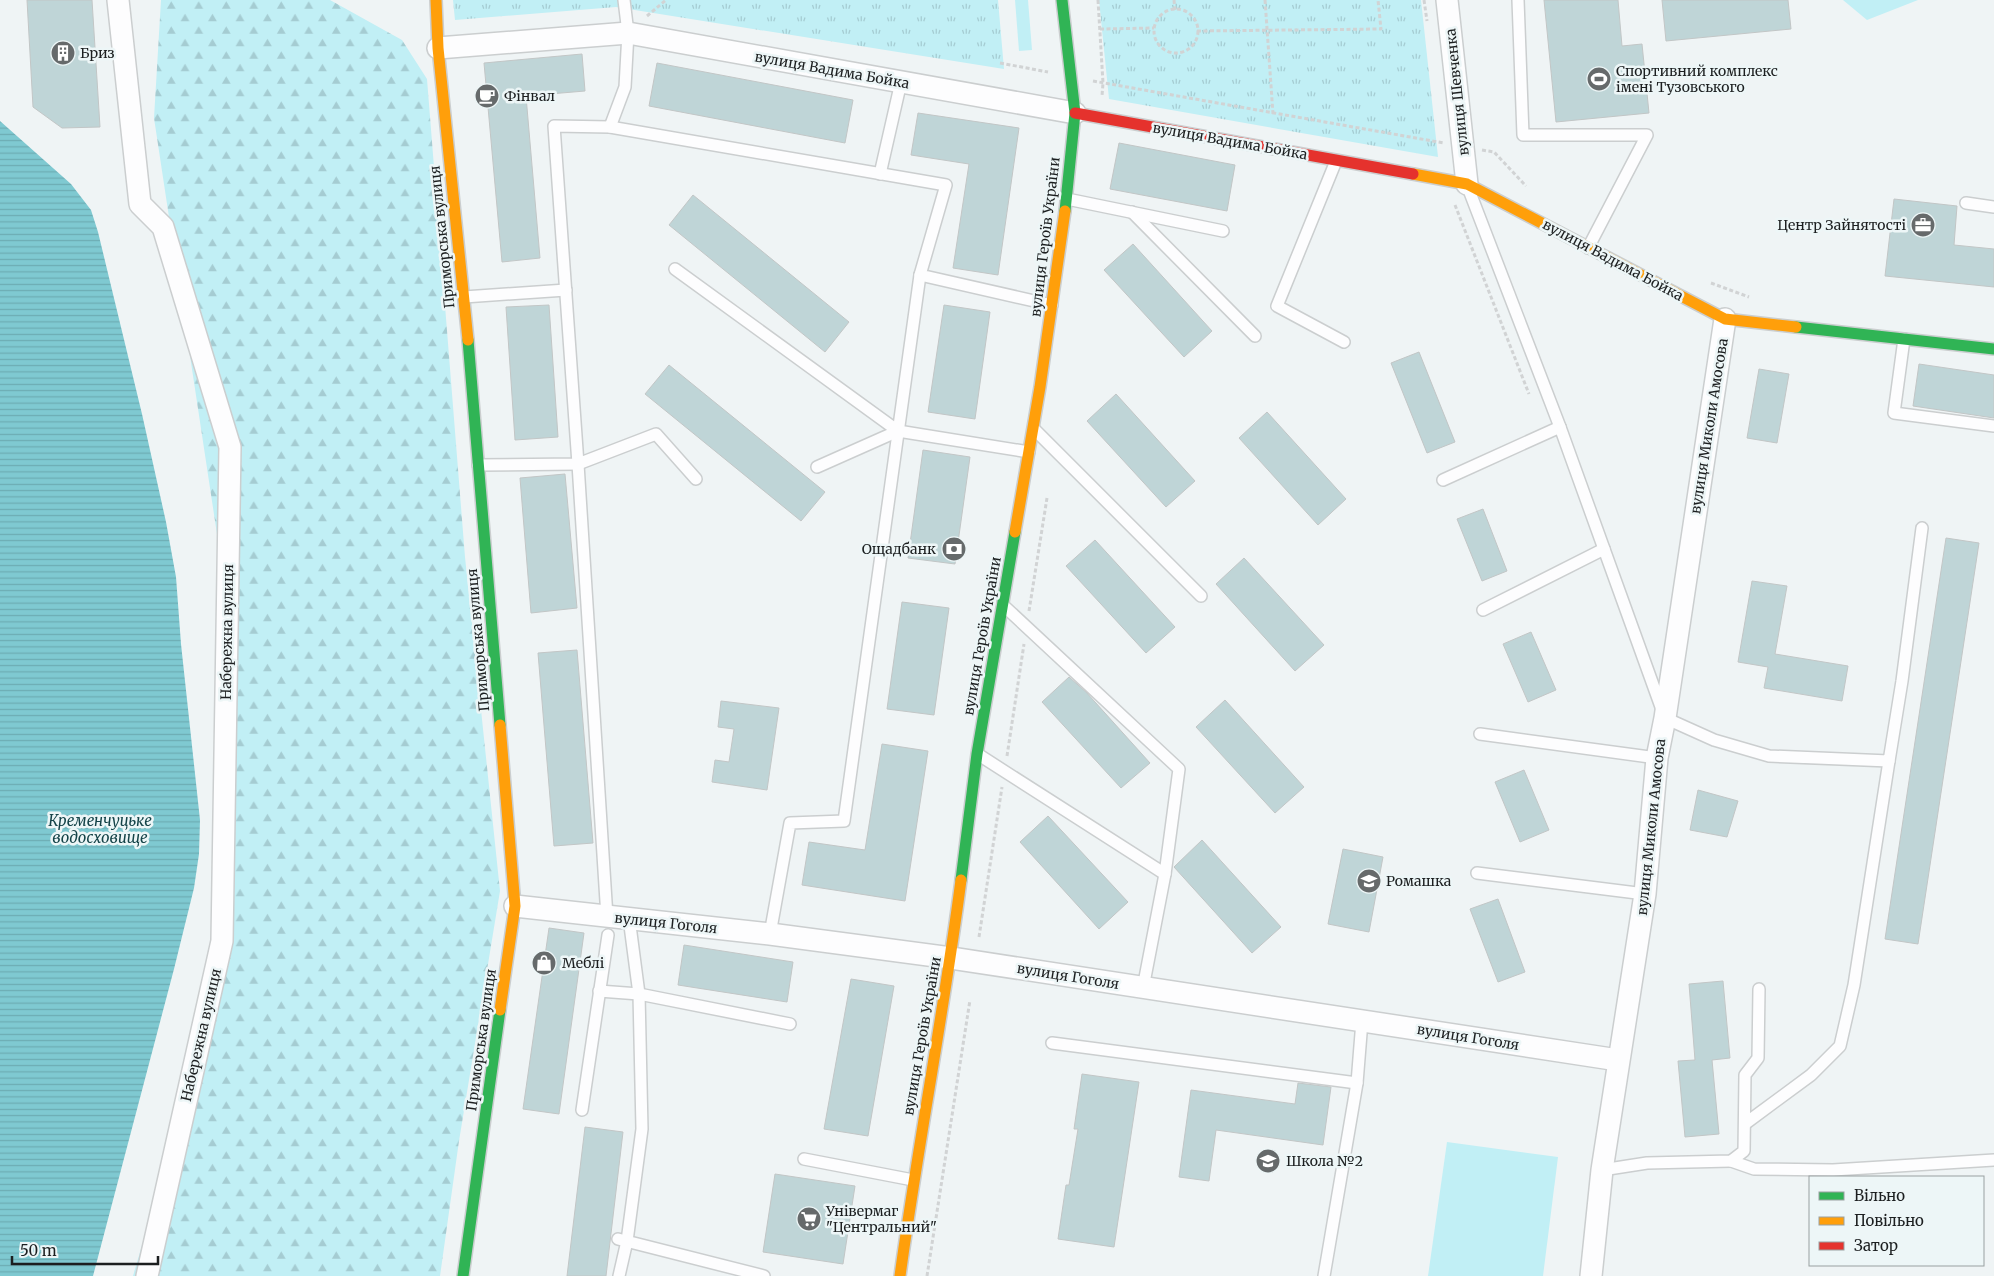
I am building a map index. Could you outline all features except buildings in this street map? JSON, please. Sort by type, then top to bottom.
[{"type":"street","name":"Набережна вулиця","points":[[118,0],[140,204],[163,227],[230,447],[222,941],[147,1276]]},
{"type":"street","name":"Приморська вулиця","points":[[436,0],[438,48],[464,298],[516,906],[463,1276]]},
{"type":"street","name":"вулиця Героїв України","points":[[900,1276],[913,1180],[951,958],[977,754],[1033,428],[1067,199],[1075,113],[1062,0]]},
{"type":"street","name":"вулиця Шевченка","points":[[1447,0],[1466,184]]},
{"type":"street","name":"вулиця Вадима Бойка","points":[[438,48],[628,33],[1466,184],[1726,319],[1994,349]]},
{"type":"street","name":"вулиця Миколи Амосова","points":[[1591,1276],[1602,1170],[1645,894],[1657,758],[1665,718],[1726,319]]},
{"type":"street","name":"вулиця Гоголя","points":[[516,906],[607,926],[628,918],[770,934],[951,958],[1618,1060]]},
{"type":"lane","points":[[610,127],[625,87],[628,33],[624,0]]},
{"type":"lane","points":[[1518,0],[1523,135],[1646,135],[1588,248]]},
{"type":"lane","points":[[880,174],[901,82]]},
{"type":"lane","points":[[582,1110],[607,926],[578,464],[554,126],[610,127],[946,184],[920,276],[844,821],[790,823],[770,934]]},
{"type":"lane","points":[[1336,160],[1277,306],[1344,342]]},
{"type":"lane","points":[[1466,184],[1560,427],[1665,718],[1714,740],[1769,756],[1889,762]]},
{"type":"lane","points":[[1067,199],[1222,231]]},
{"type":"lane","points":[[1966,203],[1994,207]]},
{"type":"lane","points":[[1132,212],[1255,336]]},
{"type":"lane","points":[[675,269],[898,431],[1029,452]]},
{"type":"lane","points":[[920,276],[1052,305]]},
{"type":"lane","points":[[464,298],[566,290]]},
{"type":"lane","points":[[1904,340],[1894,414],[1994,426]]},
{"type":"lane","points":[[1444,480],[1560,427]]},
{"type":"lane","points":[[1033,428],[1201,596]]},
{"type":"lane","points":[[817,467],[898,431]]},
{"type":"lane","points":[[478,465],[578,464],[656,434],[696,479]]},
{"type":"lane","points":[[1746,1123],[1811,1075],[1840,1046],[1854,985],[1902,681],[1922,528]]},
{"type":"lane","points":[[1483,610],[1604,549]]},
{"type":"lane","points":[[1003,605],[1179,770],[1165,874],[1143,988]]},
{"type":"lane","points":[[1480,734],[1657,758]]},
{"type":"lane","points":[[977,754],[1165,874]]},
{"type":"lane","points":[[1477,873],[1645,894]]},
{"type":"lane","points":[[619,1276],[622,1240],[642,1130],[639,994],[628,918]]},
{"type":"lane","points":[[1731,1161],[1744,1151],[1746,1123],[1745,1076],[1758,1058],[1759,988]]},
{"type":"lane","points":[[599,991],[639,994],[790,1024]]},
{"type":"lane","points":[[1324,1276],[1357,1083],[1362,1021]]},
{"type":"lane","points":[[1052,1043],[1357,1083]]},
{"type":"lane","points":[[804,1158],[913,1180]]},
{"type":"lane","points":[[1602,1170],[1646,1163],[1731,1161],[1754,1169],[1833,1170],[1994,1160]]},
{"type":"lane","points":[[622,1240],[764,1276]]},
{"type":"path","points":[[1174,0],[1174,10]]},
{"type":"path","points":[[1265,0],[1273,114]]},
{"type":"path","points":[[1197,32],[1381,29],[1378,0]]},
{"type":"path","points":[[1179,9],[1190,14],[1197,24],[1198,36],[1192,46],[1182,53],[1171,53],[1161,48],[1154,39],[1154,28],[1158,18],[1167,10],[1174,10],[1179,9]]},
{"type":"path","points":[[1100,29],[1154,28]]},
{"type":"green space","points":[[161,0],[330,0],[402,40],[427,79],[465,557],[500,891],[459,1141],[440,1276],[133,1276],[232,939],[220,554],[154,118]]},
{"type":"green space","points":[[453,0],[998,0],[1004,69],[616,7],[455,20]]},
{"type":"green space","points":[[1015,0],[1028,0],[1032,50],[1019,51]]},
{"type":"green space","points":[[1099,0],[1421,0],[1438,157],[1109,99]]},
{"type":"green space","points":[[1843,0],[1918,0],[1867,20]]},
{"type":"green space","points":[[1447,1142],[1558,1157],[1543,1276],[1428,1276]]},
{"type":"water","name":"Кременчуцьке водосховище","points":[[0,121],[71,184],[91,210],[98,232],[142,414],[176,577],[181,644],[200,820],[199,854],[194,888],[93,1276],[0,1276]]},
{"type":"traffic: fast","points":[[1062,0],[1075,113],[1065,211]]},
{"type":"traffic: fast","points":[[1796,327],[1994,349]]},
{"type":"traffic: fast","points":[[468,340],[500,725]]},
{"type":"traffic: fast","points":[[961,880],[977,754],[1015,532]]},
{"type":"traffic: fast","points":[[463,1276],[500,1010]]},
{"type":"traffic: slow","points":[[436,0],[438,48],[468,340]]},
{"type":"traffic: slow","points":[[1413,174],[1467,184],[1725,319],[1796,327]]},
{"type":"traffic: slow","points":[[1015,532],[1040,387],[1065,211]]},
{"type":"traffic: slow","points":[[500,725],[515,906],[500,1010]]},
{"type":"traffic: slow","points":[[900,1276],[961,880]]},
{"type":"traffic: jam","points":[[1075,113],[1413,174]]},
{"type":"place","name":"Бриз","points":[[63,53]]},
{"type":"place","name":"Спортивний комплекс імені Тузовського","points":[[1599,79]]},
{"type":"place","name":"Фінвал","points":[[487,96]]},
{"type":"place","name":"Центр Зайнятості","points":[[1923,225]]},
{"type":"place","name":"Ощадбанк","points":[[954,549]]},
{"type":"place","name":"Ромашка","points":[[1369,881]]},
{"type":"place","name":"Меблі","points":[[544,963]]},
{"type":"place","name":"Школа №2","points":[[1268,1161]]},
{"type":"place","name":"Універмаг \"Центральний\"","points":[[809,1219]]}]
